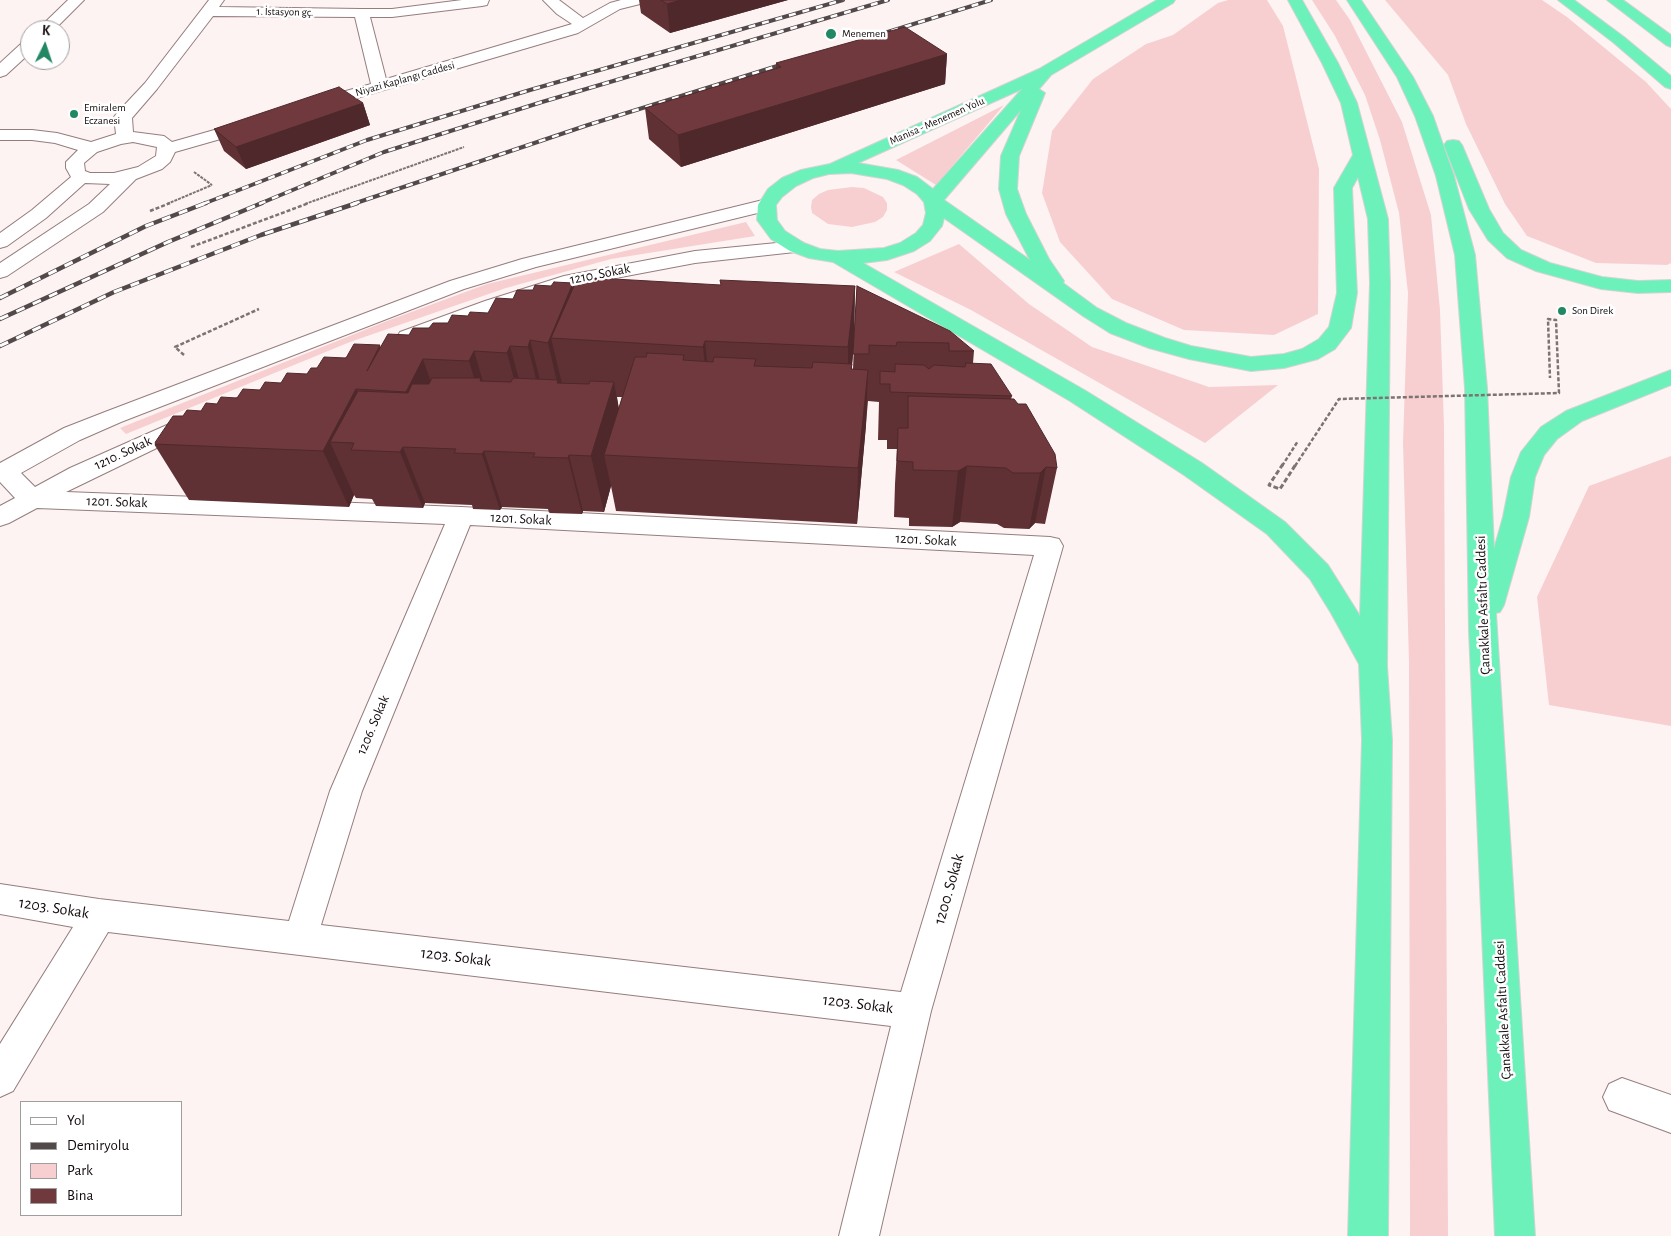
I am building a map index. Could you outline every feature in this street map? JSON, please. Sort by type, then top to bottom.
[{"type":"highway","name":"Manisa - Menemen Yolu","points":[[829,170],[1045,72],[1168,0]]},
{"type":"highway","points":[[1295,0],[1330,63],[1349,103],[1378,219],[1380,283],[1373,666],[1377,740],[1368,1236]]},
{"type":"highway","name":"Çanakkale Asfaltı Caddesi","points":[[1354,0],[1372,24],[1405,77],[1424,116],[1445,176],[1466,255],[1476,388],[1483,630],[1515,1236]]},
{"type":"highway","points":[[1565,0],[1619,40],[1671,84]]},
{"type":"highway","points":[[1614,0],[1671,42]]},
{"type":"highway","points":[[1372,24],[1407,57],[1444,121],[1479,209],[1495,236],[1514,254],[1543,267],[1601,283],[1638,287],[1671,286]]},
{"type":"highway","name":"Manisa - Menemen Yolu","points":[[767,205],[775,193],[789,182],[807,174],[829,170],[872,170],[892,174],[924,190],[933,201],[1045,72]]},
{"type":"highway","points":[[1045,72],[1010,156],[1008,190],[1016,214],[1039,259],[1060,290]]},
{"type":"highway","points":[[933,201],[1090,312],[1118,328],[1157,343],[1189,352],[1252,364],[1284,361],[1310,354],[1327,344],[1340,328],[1347,293],[1343,188],[1363,154]]},
{"type":"highway","points":[[767,205],[767,220],[778,235],[797,247],[816,254],[838,257],[863,257],[887,254],[907,247],[922,237],[932,226],[936,213],[933,201]]},
{"type":"highway","points":[[838,257],[1078,396],[1193,469],[1276,528],[1319,572],[1341,606],[1373,666]]},
{"type":"highway","points":[[1483,630],[1516,517],[1523,477],[1533,452],[1549,433],[1574,416],[1671,378]]},
{"type":"street","points":[[56,20],[77,0]]},
{"type":"street","name":"1. İstasyon gç.","points":[[212,6],[392,14],[482,2],[482,0]]},
{"type":"street","points":[[550,0],[562,11],[583,24]]},
{"type":"street","name":"Niyazi Kaplangı Caddesi","points":[[299,110],[573,30],[615,6],[639,0]]},
{"type":"street","points":[[125,138],[124,117],[151,86],[212,6]]},
{"type":"street","points":[[362,13],[380,86]]},
{"type":"street","points":[[0,72],[20,53]]},
{"type":"street","points":[[166,149],[270,118]]},
{"type":"street","points":[[0,134],[57,138],[91,148]]},
{"type":"street","points":[[147,137],[158,140],[165,144],[164,158],[156,165],[130,176],[102,180],[83,176],[74,168],[75,162],[91,148],[125,138],[147,137]]},
{"type":"street","points":[[0,242],[39,214],[83,176]]},
{"type":"street","points":[[0,272],[96,208],[130,176]]},
{"type":"street","points":[[0,255],[33,234],[102,180]]},
{"type":"street","name":"1210. Sokak","points":[[3,472],[72,434],[113,417],[457,285],[529,263],[767,205]]},
{"type":"street","name":"1210. Sokak","points":[[390,344],[492,305],[564,282],[695,257],[797,247]]},
{"type":"street","name":"1210. Sokak","points":[[0,517],[128,449],[216,412]]},
{"type":"street","points":[[3,472],[31,499]]},
{"type":"street","name":"1201. Sokak","points":[[31,499],[461,516],[667,528],[1050,546]]},
{"type":"street","name":"1206. Sokak","points":[[300,939],[346,791],[461,516]]},
{"type":"street","name":"1200. Sokak","points":[[859,1236],[913,1011],[1050,546]]},
{"type":"street","name":"1203. Sokak","points":[[0,899],[99,915],[913,1011]]},
{"type":"street","points":[[0,1078],[99,915]]},
{"type":"street","points":[[1622,1097],[1671,1114]]},
{"type":"path","points":[[191,248],[244,226],[464,147]]},
{"type":"path","points":[[150,211],[212,186]]},
{"type":"path","points":[[175,348],[259,309]]},
{"type":"path","points":[[1298,441],[1269,485],[1280,489],[1339,399],[1559,392],[1556,320],[1548,319],[1550,378]]},
{"type":"green space","points":[[1228,0],[1267,0],[1283,26],[1319,169],[1318,314],[1274,335],[1184,330],[1112,299],[1060,242],[1042,193],[1052,131],[1093,79],[1146,44],[1173,35],[1218,3]]},
{"type":"green space","points":[[1312,0],[1336,0],[1350,20],[1402,122],[1431,215],[1440,310],[1444,426],[1448,1236],[1410,1236],[1409,662],[1403,443],[1408,293],[1399,213],[1380,140],[1365,95],[1335,36]]},
{"type":"green space","points":[[1385,0],[1542,0],[1567,17],[1646,82],[1671,109],[1671,263],[1667,265],[1596,263],[1527,236],[1505,204],[1466,124],[1448,75]]},
{"type":"green space","points":[[1004,105],[936,185],[896,160]]},
{"type":"green space","points":[[852,187],[864,188],[883,197],[887,203],[887,210],[883,217],[875,222],[852,227],[828,224],[812,213],[812,200],[819,194],[828,190]]},
{"type":"green space","points":[[746,222],[755,236],[611,259],[506,288],[350,342],[126,434],[120,428],[387,321],[487,284]]},
{"type":"green space","points":[[959,244],[1029,304],[1092,347],[1209,387],[1278,385],[1205,443],[971,310],[894,272]]},
{"type":"green space","points":[[1671,456],[1671,726],[1549,705],[1537,597],[1589,486]]},
{"type":"building","points":[[661,0],[681,0],[667,4]]},
{"type":"building","points":[[905,27],[947,54],[678,135],[645,108],[781,67],[776,63]]},
{"type":"building","points":[[339,87],[363,103],[236,147],[214,129]]},
{"type":"building","points":[[578,277],[721,285],[720,280],[855,286],[848,347],[705,341],[703,347],[551,338]]},
{"type":"building","points":[[554,282],[573,283],[548,343],[530,340],[528,347],[510,346],[507,353],[474,351],[469,361],[423,359],[406,392],[356,389],[323,451],[154,444],[173,416],[183,416],[187,410],[201,411],[206,403],[217,404],[221,397],[237,398],[243,389],[260,390],[265,382],[281,383],[287,373],[307,374],[311,368],[317,368],[324,357],[346,358],[354,344],[380,345],[367,371],[388,334],[409,335],[413,328],[429,328],[433,323],[448,323],[452,315],[468,316],[470,312],[488,313],[496,298],[513,299],[517,290],[533,290],[535,285],[551,286]]},
{"type":"building","points":[[857,286],[950,331],[974,351],[949,351],[949,343],[897,342],[896,346],[869,345],[869,354],[853,354]]},
{"type":"building","points":[[647,353],[684,355],[683,360],[713,362],[714,357],[756,359],[754,366],[812,368],[813,362],[852,364],[851,369],[868,370],[858,468],[604,455],[635,357],[646,357]]},
{"type":"building","points":[[966,363],[991,364],[1012,396],[890,392],[890,384],[880,384],[880,371],[895,372],[895,364],[924,365],[929,369],[934,365],[965,367]]},
{"type":"building","points":[[432,378],[481,378],[480,381],[511,382],[513,378],[558,380],[557,383],[589,384],[590,381],[614,382],[591,456],[569,455],[568,458],[533,457],[535,453],[484,451],[482,454],[454,453],[456,449],[403,447],[400,452],[351,450],[354,443],[330,442],[358,391],[408,393],[412,384],[429,384]]},
{"type":"building","points":[[908,396],[1014,399],[1018,404],[1026,404],[1055,454],[1057,468],[1046,467],[1040,473],[1013,473],[1006,468],[967,466],[958,471],[913,470],[913,462],[897,461],[898,428],[908,428]]},
{"type":"railway","points":[[203,204],[367,140],[530,90],[843,0]]},
{"type":"railway","points":[[259,204],[384,152],[542,102],[888,0]]},
{"type":"railway","points":[[878,35],[991,0]]},
{"type":"railway","points":[[353,204],[588,125],[790,62]]},
{"type":"railway","points":[[0,298],[146,226],[206,203]]},
{"type":"railway","points":[[0,319],[168,242],[262,203]]},
{"type":"railway","points":[[0,346],[114,292],[261,235],[357,203]]},
{"type":"place","name":"Menemen","points":[[831,34]]},
{"type":"place","name":"Emiralem Eczanesi","points":[[74,114]]},
{"type":"place","name":"Son Direk","points":[[1562,311]]}]
